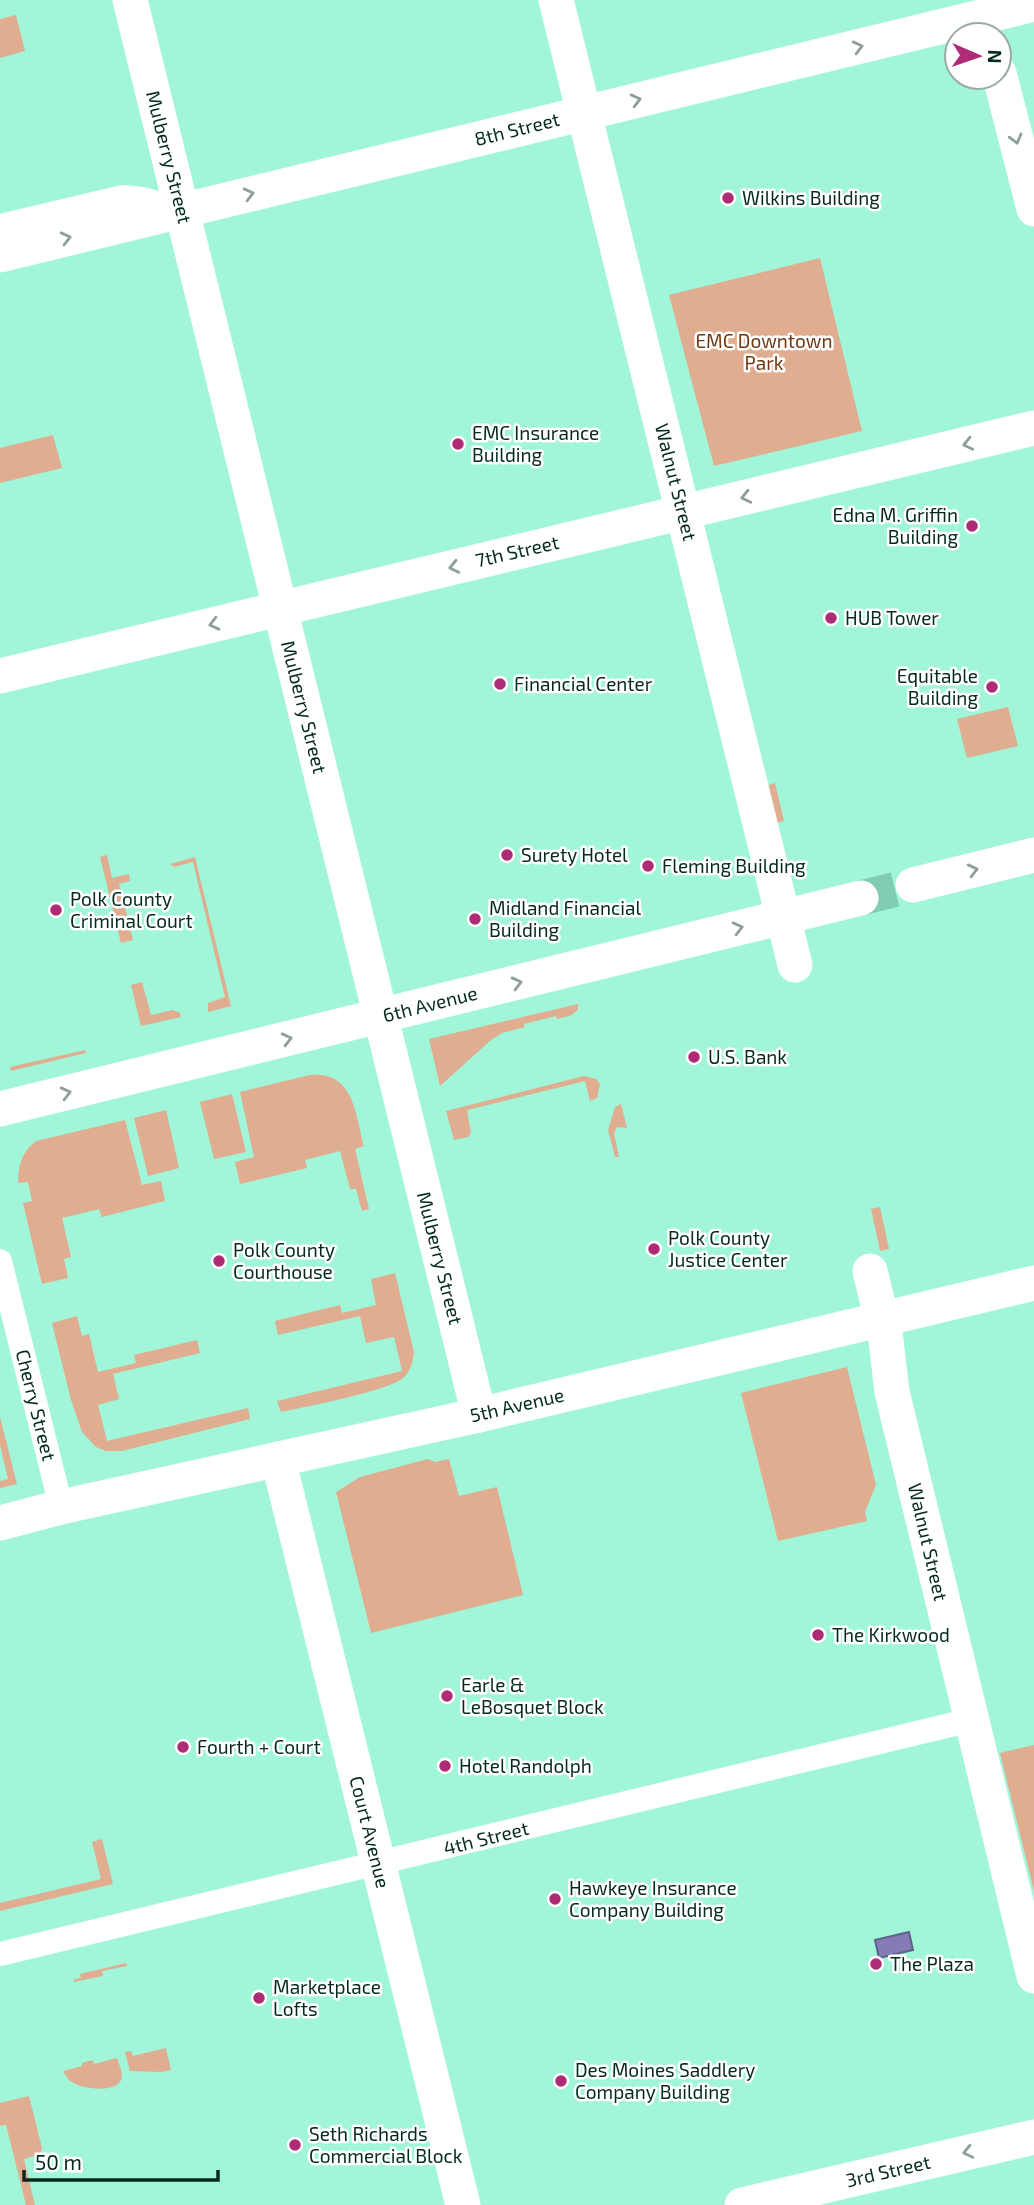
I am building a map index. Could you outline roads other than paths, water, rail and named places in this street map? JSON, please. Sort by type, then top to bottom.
[{"type":"street","name":"Mulberry Street","points":[[130,0],[479,1415]]},
{"type":"street","name":"Walnut Street","points":[[556,0],[795,964]]},
{"type":"street","name":"8th Street","points":[[0,255],[1034,4]]},
{"type":"street","points":[[1004,91],[1034,209]]},
{"type":"street","points":[[0,226],[122,197],[143,199],[182,210]]},
{"type":"street","name":"7th Street","points":[[0,676],[1034,428]]},
{"type":"street","points":[[913,885],[1034,855]]},
{"type":"street","name":"6th Avenue","points":[[0,1109],[861,898]]},
{"type":"street","name":"Cherry Street","points":[[0,1261],[61,1507]]},
{"type":"street","name":"Walnut Street","points":[[870,1271],[882,1319],[892,1392],[1034,1976]]},
{"type":"street","name":"5th Avenue","points":[[0,1523],[61,1507],[479,1415],[1034,1283]]},
{"type":"street","name":"Court Avenue","points":[[278,1459],[463,2205]]},
{"type":"street","name":"4th Street","points":[[0,1954],[971,1720]]},
{"type":"street","name":"3rd Street","points":[[742,2205],[1034,2137]]},
{"type":"tunnel","points":[[861,898],[913,885]]},
{"type":"place","name":"Wilkins Building","points":[[728,198]]},
{"type":"place","name":"EMC Insurance Building","points":[[458,444]]},
{"type":"place","name":"Edna M. Griffin Building","points":[[972,526]]},
{"type":"place","name":"HUB Tower","points":[[831,618]]},
{"type":"place","name":"Financial Center","points":[[500,684]]},
{"type":"place","name":"Equitable Building","points":[[992,687]]},
{"type":"place","name":"Surety Hotel","points":[[507,855]]},
{"type":"place","name":"Fleming Building","points":[[648,866]]},
{"type":"place","name":"Polk County Criminal Court","points":[[56,910]]},
{"type":"place","name":"Midland Financial Building","points":[[475,919]]},
{"type":"place","name":"U.S. Bank","points":[[694,1057]]},
{"type":"place","name":"Polk County Justice Center","points":[[654,1249]]},
{"type":"place","name":"Polk County Courthouse","points":[[219,1261]]},
{"type":"place","name":"The Kirkwood","points":[[818,1635]]},
{"type":"place","name":"Earle & LeBosquet Block","points":[[447,1696]]},
{"type":"place","name":"Fourth + Court","points":[[183,1747]]},
{"type":"place","name":"Hotel Randolph","points":[[445,1766]]},
{"type":"place","name":"Hawkeye Insurance Company Building","points":[[555,1899]]},
{"type":"place","name":"The Plaza","points":[[876,1964]]},
{"type":"place","name":"Marketplace Lofts","points":[[259,1998]]},
{"type":"place","name":"Des Moines Saddlery Company Building","points":[[561,2081]]},
{"type":"place","name":"Seth Richards Commercial Block","points":[[295,2145]]},
{"type":"park label","name":"EMC Downtown Park","points":[[764,352]]}]
